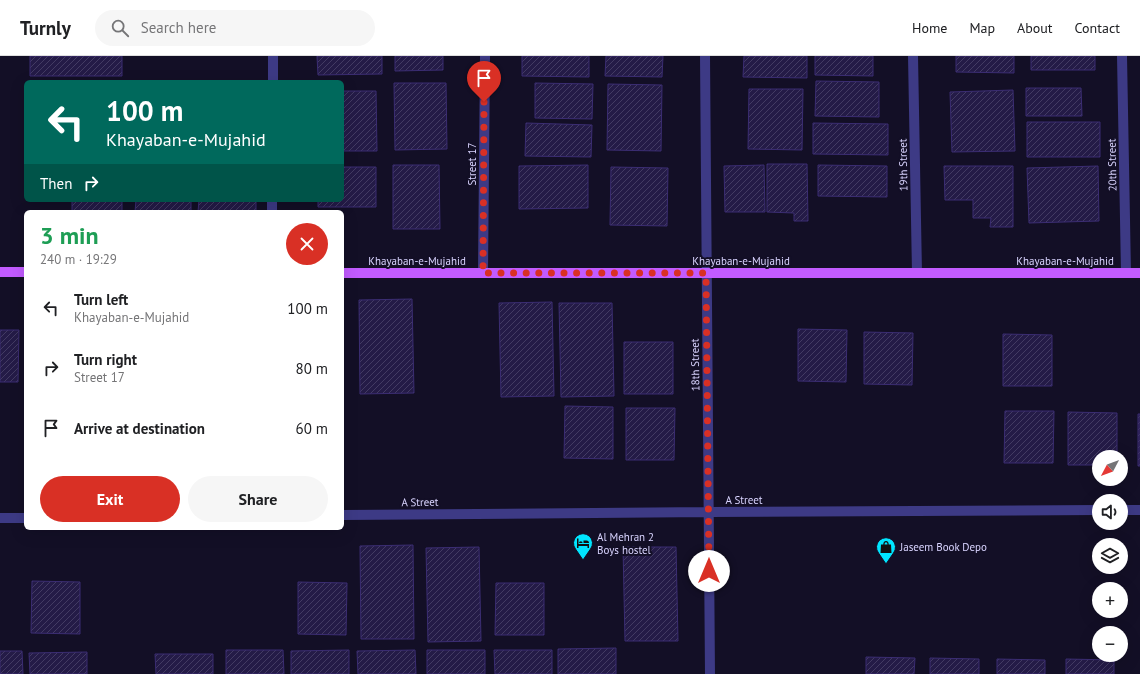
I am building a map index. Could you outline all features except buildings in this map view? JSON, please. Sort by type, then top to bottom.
[{"type":"main road","points":[[0,272],[24,272]]},
{"type":"main road","name":"Khayaban-e-Mujahid","points":[[344,272],[1140,273]]},
{"type":"street","points":[[273,56],[273,80]]},
{"type":"street","name":"Street 17","points":[[483,273],[485,56]]},
{"type":"street","name":"18th Street","points":[[705,56],[710,674]]},
{"type":"street","name":"19th Street","points":[[913,56],[917,273]]},
{"type":"street","name":"20th Street","points":[[1122,56],[1126,273]]},
{"type":"street","name":"A Street","points":[[344,515],[1092,510]]},
{"type":"street","points":[[1128,510],[1140,510]]},
{"type":"street","points":[[0,518],[24,518]]},
{"type":"place","name":"Al Mehran 2 Boys hostel","points":[[583,560]]},
{"type":"place","name":"Jaseem Book Depo","points":[[886,564]]},
{"type":"route","points":[[484,102],[483,273],[706,273],[709,571]]}]
